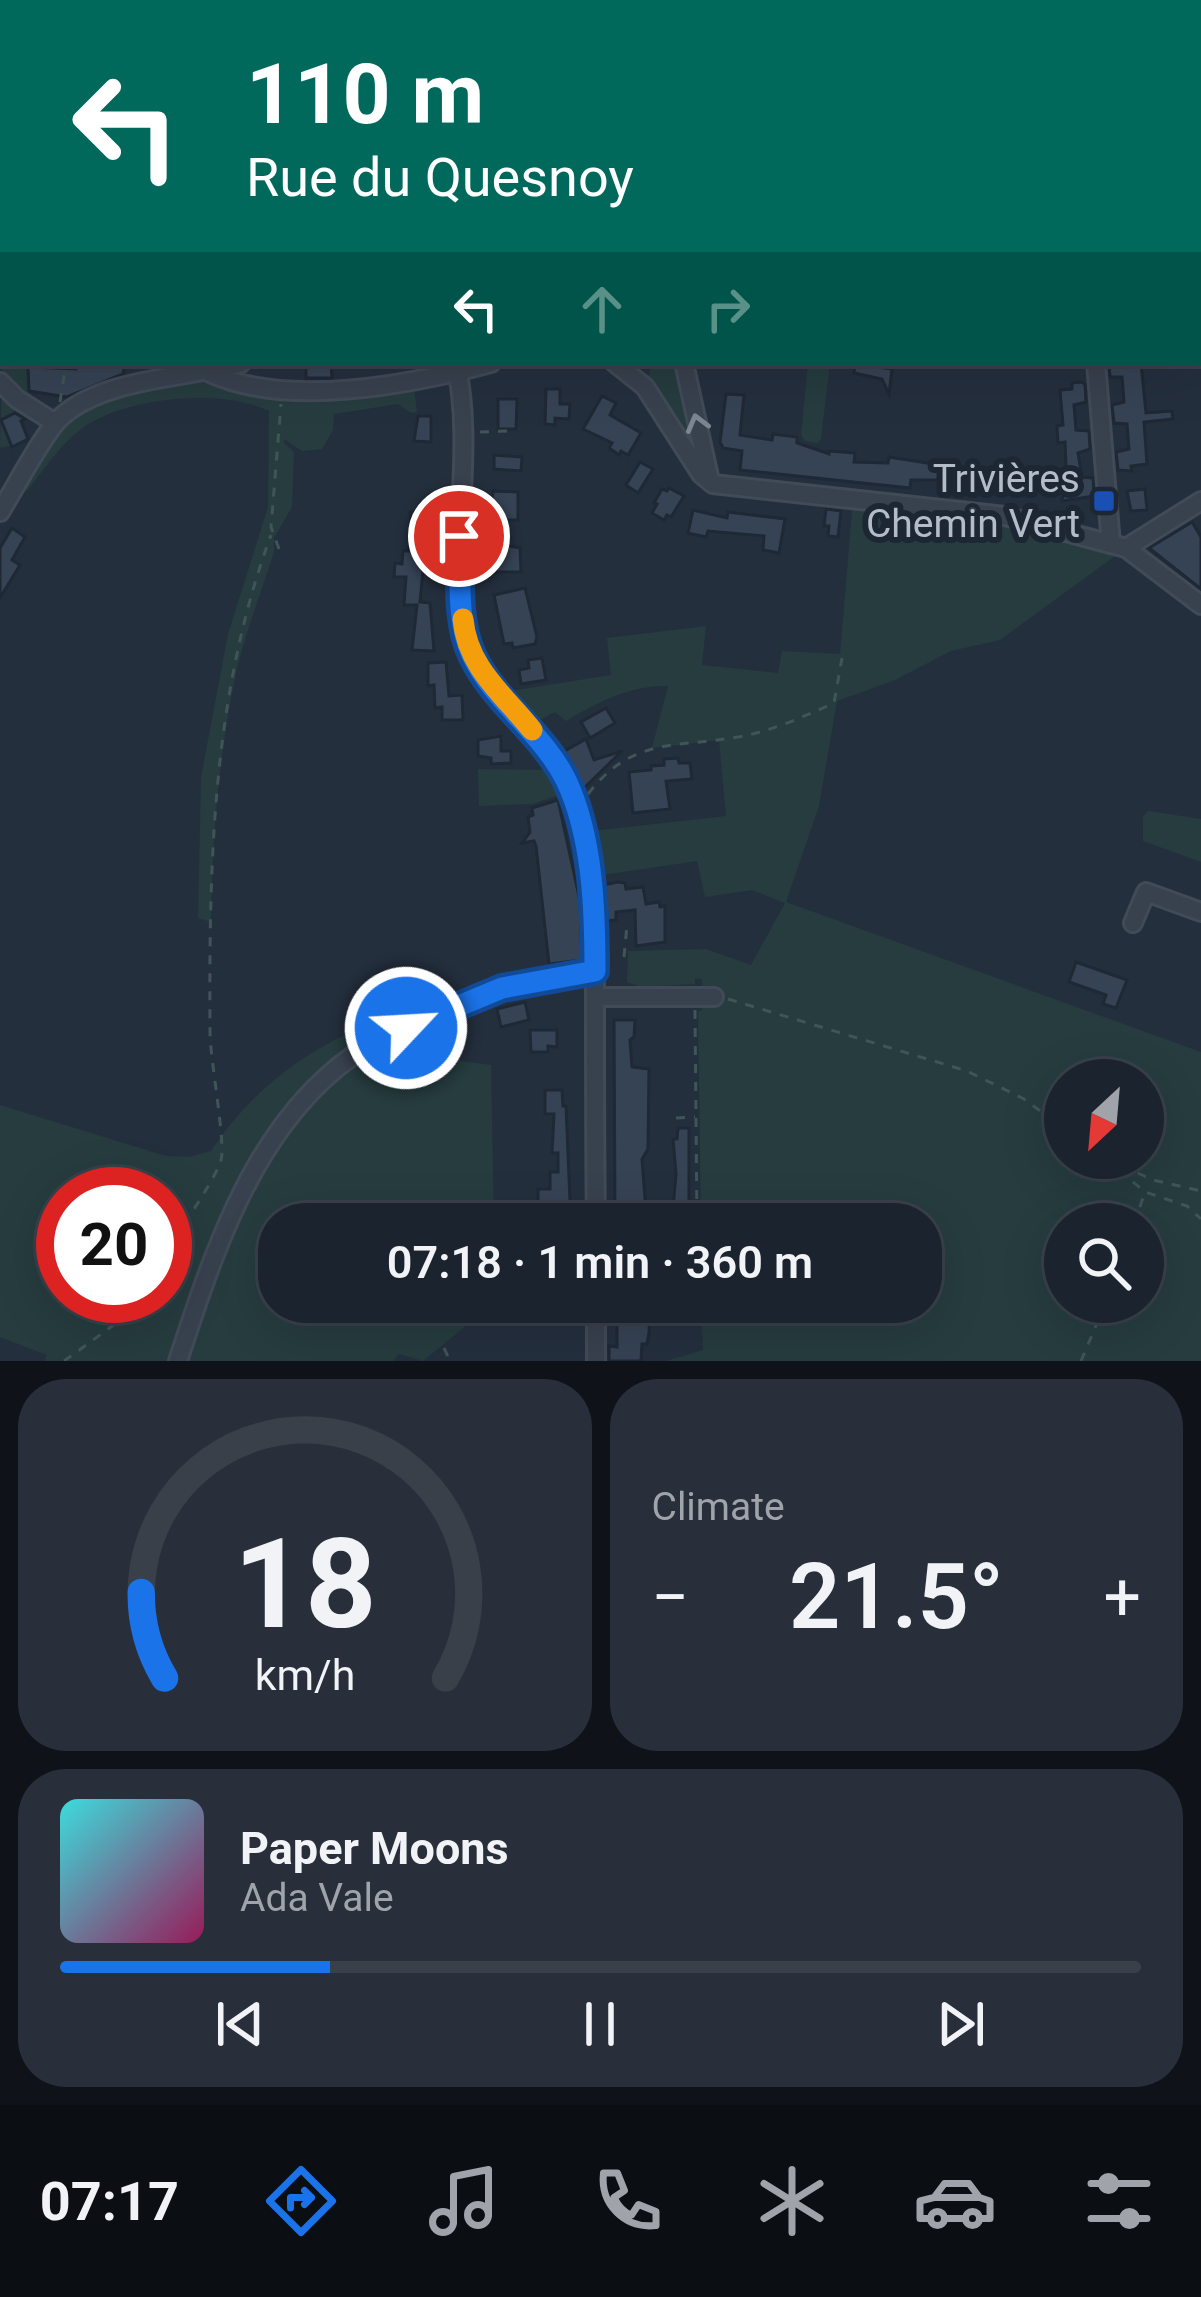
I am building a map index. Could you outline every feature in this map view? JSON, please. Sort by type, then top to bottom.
[{"type":"street","points":[[0,512],[61,418],[124,387],[230,366]]},
{"type":"street","points":[[619,366],[645,387],[710,482],[1005,516],[1118,546],[1201,604]]},
{"type":"street","points":[[685,366],[710,482]]},
{"type":"street","points":[[1096,366],[1118,546]]},
{"type":"street","points":[[208,372],[234,385],[280,392],[409,383],[457,368],[464,432],[459,536],[467,642],[484,675],[550,754],[576,809],[596,922],[596,1203]]},
{"type":"street","points":[[0,382],[17,399],[61,418]]},
{"type":"street","points":[[1118,546],[1201,501]]},
{"type":"street","points":[[1133,923],[1146,892],[1201,912]]},
{"type":"street","points":[[178,1361],[209,1265],[249,1179],[310,1093],[332,1071],[364,1048],[461,1003],[536,979],[595,971]]},
{"type":"street","points":[[595,997],[714,997]]},
{"type":"street","points":[[596,1323],[596,1361]]},
{"type":"path","points":[[61,418],[65,366]]},
{"type":"path","points":[[192,1209],[222,1159],[210,1057],[209,864],[234,661],[251,588],[271,535],[280,392]]},
{"type":"path","points":[[464,432],[508,431]]},
{"type":"path","points":[[271,535],[279,549]]},
{"type":"path","points":[[576,809],[613,766],[632,754],[768,730],[834,703],[842,658]]},
{"type":"path","points":[[624,956],[627,925]]},
{"type":"path","points":[[686,997],[695,1007],[697,1203]]},
{"type":"path","points":[[714,997],[738,1000],[967,1071],[1044,1114]]},
{"type":"path","points":[[676,1118],[697,1117]]},
{"type":"path","points":[[1129,1179],[1145,1192],[1187,1206],[1201,1219]]},
{"type":"path","points":[[1151,1179],[1201,1191]]},
{"type":"path","points":[[1141,1203],[1145,1192]]},
{"type":"path","points":[[64,1361],[116,1323]]},
{"type":"path","points":[[1081,1361],[1097,1323]]},
{"type":"path","points":[[445,1348],[450,1361]]},
{"type":"green space","points":[[2,366],[30,366],[28,397],[4,419],[14,445],[0,448]]},
{"type":"green space","points":[[651,366],[684,366],[698,452],[648,378]]},
{"type":"green space","points":[[808,366],[830,366],[821,439],[805,441],[801,435]]},
{"type":"green space","points":[[208,372],[225,386],[414,387],[417,412],[398,404],[334,414],[333,430],[322,449],[302,451],[284,439],[294,452],[292,507],[274,538],[274,552],[237,669],[218,795],[211,922],[198,918],[201,777],[228,634],[268,507],[269,411],[201,398],[124,409],[76,433],[27,491],[17,486],[79,405]]},
{"type":"green space","points":[[853,500],[1005,516],[1126,548],[1000,640],[951,651],[895,680],[837,701],[819,806],[786,902],[1201,1052],[1201,1361],[666,1361],[703,1350],[702,1323],[942,1323],[942,1203],[701,1203],[698,1011],[702,1011],[702,979],[695,978],[695,984],[641,987],[627,982],[628,951],[706,949],[751,965],[785,903],[752,890],[705,897],[697,861],[589,877],[582,832],[726,816],[719,740],[652,748],[668,686],[627,692],[566,721],[555,712],[539,720],[510,691],[611,675],[607,638],[706,626],[702,665],[778,673],[782,651],[840,654]]},
{"type":"green space","points":[[478,769],[550,770],[571,791],[532,804],[479,806]]},
{"type":"green space","points":[[1148,811],[1201,819],[1201,862],[1143,841],[1143,817]]},
{"type":"green space","points":[[485,986],[491,1005],[423,1031],[433,1057],[491,1065],[494,1203],[258,1203],[258,1323],[469,1323],[423,1361],[399,1354],[393,1361],[45,1361],[47,1355],[0,1337],[0,1105],[166,1156],[189,1157],[211,1151],[237,1116],[297,1062],[405,1010]]},
{"type":"building","points":[[124,366],[123,374],[67,397],[29,391],[28,367]]},
{"type":"building","points":[[331,366],[332,378],[306,378],[306,368]]},
{"type":"building","points":[[855,366],[892,369],[889,394],[882,379],[854,373]]},
{"type":"building","points":[[1109,366],[1141,366],[1146,413],[1172,411],[1173,419],[1144,422],[1147,464],[1131,466],[1132,471],[1118,470],[1116,452],[1129,449],[1127,424],[1114,423],[1112,405],[1124,402],[1122,377],[1110,377]]},
{"type":"building","points":[[1081,382],[1086,402],[1074,405],[1076,430],[1089,431],[1090,449],[1078,453],[1082,477],[1093,478],[1094,496],[1062,501],[1066,466],[1065,442],[1058,443],[1057,426],[1063,425],[1060,390]]},
{"type":"building","points":[[546,389],[560,389],[560,404],[570,404],[569,419],[555,418],[555,425],[545,424]]},
{"type":"building","points":[[726,394],[744,395],[740,435],[772,440],[773,434],[797,437],[797,443],[829,454],[855,453],[854,462],[888,463],[889,457],[940,465],[938,480],[911,480],[910,488],[740,470],[742,451],[723,448],[720,442]]},
{"type":"building","points":[[602,396],[616,403],[610,415],[641,433],[628,455],[621,451],[619,455],[609,448],[612,443],[583,429]]},
{"type":"building","points":[[498,399],[517,399],[516,429],[498,429]]},
{"type":"building","points":[[15,413],[25,419],[21,421],[28,439],[12,447],[1,420]]},
{"type":"building","points":[[418,416],[431,416],[431,442],[414,441]]},
{"type":"building","points":[[494,455],[522,457],[521,471],[494,469]]},
{"type":"building","points":[[640,462],[653,469],[638,493],[626,485]]},
{"type":"building","points":[[972,466],[995,469],[994,485],[986,485],[985,492],[970,490]]},
{"type":"building","points":[[662,489],[684,496],[664,520],[652,513]]},
{"type":"building","points":[[1145,489],[1147,510],[1131,511],[1127,491]]},
{"type":"building","points":[[493,491],[518,492],[518,520],[489,520]]},
{"type":"building","points":[[826,509],[841,511],[838,537],[828,536]]},
{"type":"building","points":[[693,510],[727,518],[728,512],[785,519],[779,553],[763,550],[764,536],[688,533]]},
{"type":"building","points":[[411,512],[423,512],[423,519],[428,519],[420,602],[430,603],[434,651],[412,650],[417,605],[404,605],[406,577],[394,577],[395,563],[402,564],[403,551],[409,551]]},
{"type":"building","points":[[1192,522],[1201,537],[1201,589],[1149,548]]},
{"type":"building","points":[[12,528],[25,537],[12,560],[20,565],[0,598],[0,548]]},
{"type":"building","points":[[495,543],[520,548],[521,572],[495,572]]},
{"type":"building","points":[[525,588],[537,637],[535,644],[513,648],[512,643],[504,644],[494,595]]},
{"type":"building","points":[[542,658],[546,680],[521,684],[519,670],[529,668],[528,660]]},
{"type":"building","points":[[446,662],[449,696],[462,695],[463,720],[442,720],[442,707],[435,708],[434,685],[428,686],[428,663]]},
{"type":"building","points":[[606,708],[615,723],[590,738],[581,722]]},
{"type":"building","points":[[501,736],[501,751],[511,751],[511,763],[491,764],[491,758],[478,756],[478,740]]},
{"type":"building","points":[[586,739],[594,760],[622,751],[583,789],[563,752]]},
{"type":"building","points":[[678,758],[679,763],[690,763],[692,779],[666,781],[670,809],[633,813],[629,772],[651,770],[651,766],[664,765],[664,759]]},
{"type":"building","points":[[558,800],[580,901],[582,960],[549,964],[536,846],[534,841],[522,843],[530,832],[532,808]]},
{"type":"building","points":[[625,883],[626,889],[643,887],[646,904],[665,906],[665,942],[636,946],[635,910],[616,912],[616,920],[606,921],[604,885]]},
{"type":"building","points":[[1076,962],[1127,980],[1116,1008],[1103,1004],[1106,995],[1069,982]]},
{"type":"building","points":[[525,1002],[529,1020],[501,1027],[497,1009]]},
{"type":"building","points":[[614,1020],[635,1020],[630,1040],[632,1067],[649,1069],[648,1149],[642,1159],[645,1203],[615,1203]]},
{"type":"building","points":[[530,1030],[557,1030],[557,1047],[531,1052]]},
{"type":"building","points":[[545,1090],[562,1090],[570,1203],[538,1203],[538,1189],[550,1189],[550,1172],[558,1172],[558,1153],[552,1153],[554,1114],[545,1114]]},
{"type":"building","points":[[678,1128],[689,1128],[689,1203],[673,1203],[673,1139],[677,1139]]},
{"type":"building","points":[[617,1323],[649,1323],[641,1361],[609,1361],[609,1346],[617,1347]]},
{"type":"slow traffic","points":[[463,619],[467,642],[484,675],[532,730]]},
{"type":"place","name":"Trivières Chemin Vert","points":[[1104,501]]},
{"type":"route","points":[[406,1028],[502,988],[595,971],[596,922],[571,791],[550,754],[473,657],[464,628],[459,536]]}]
